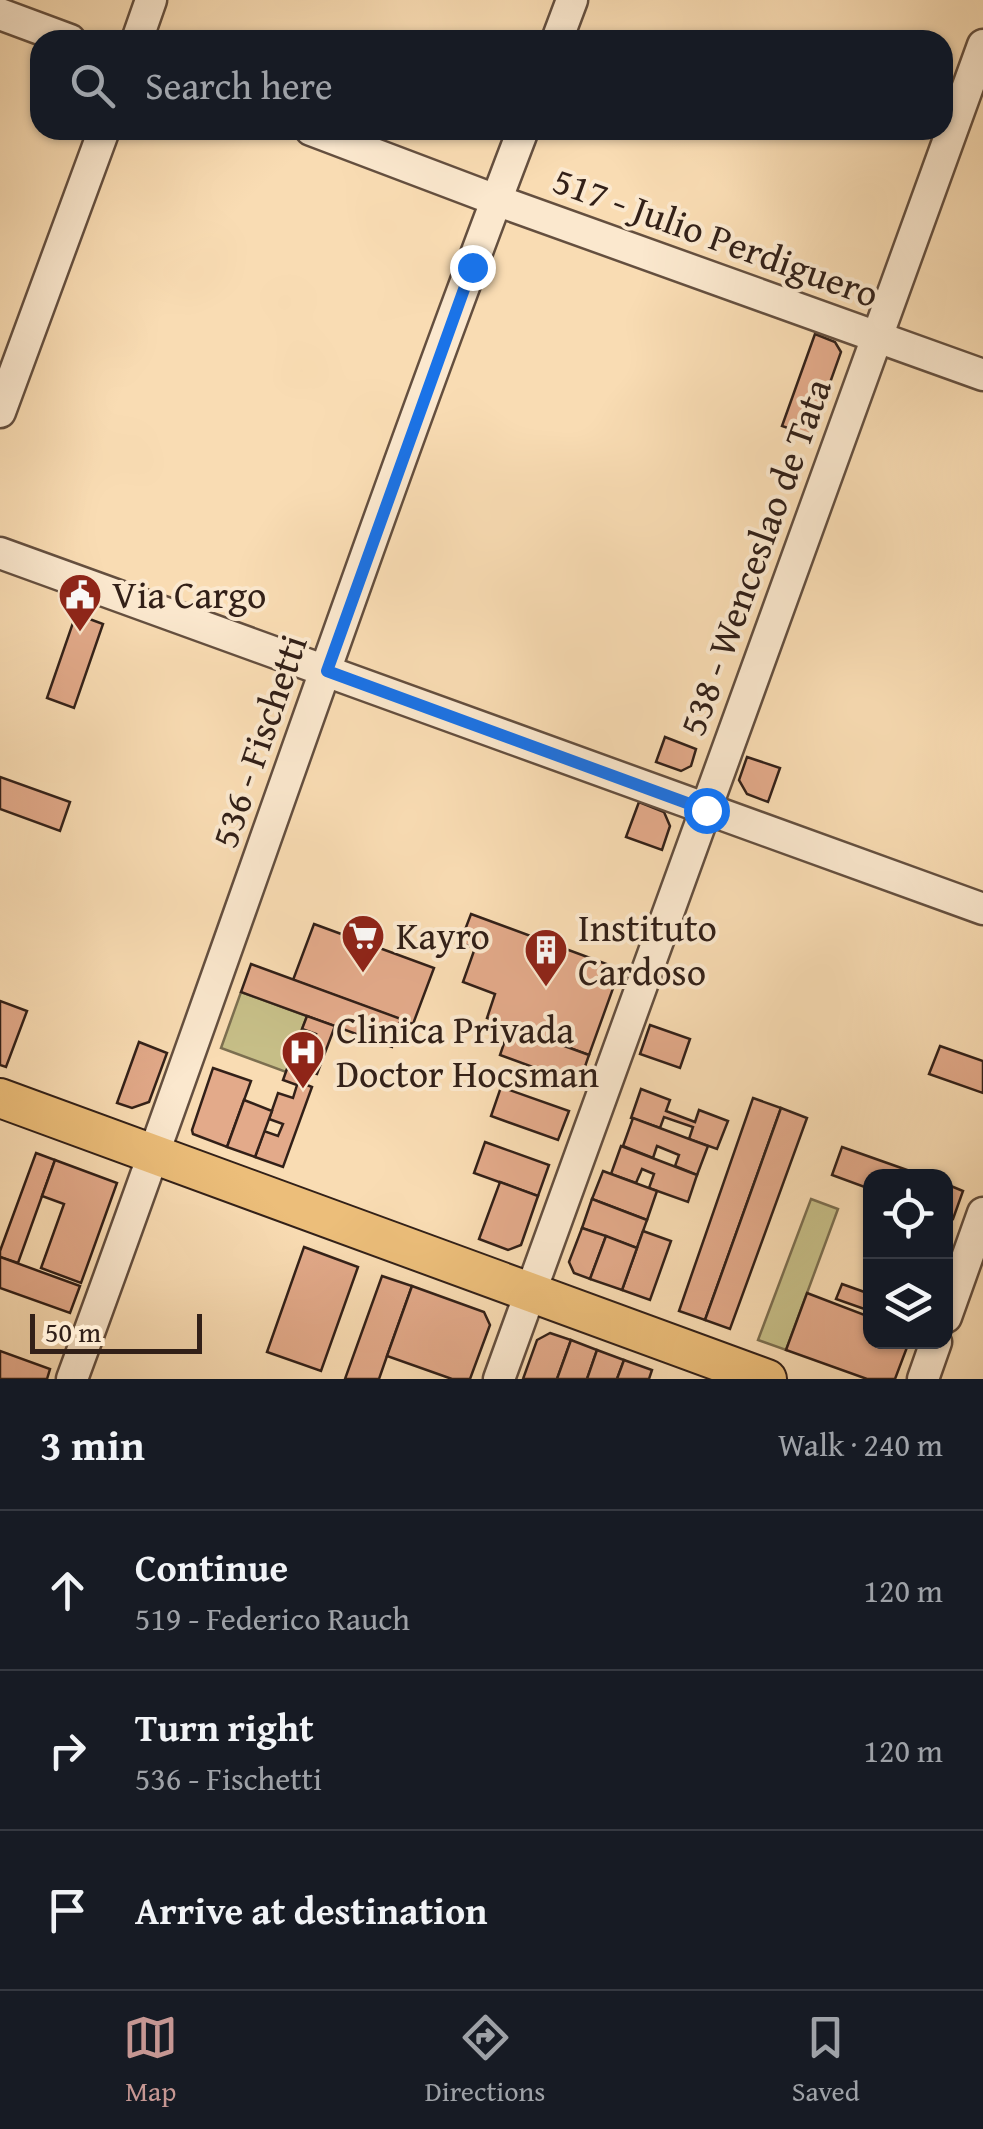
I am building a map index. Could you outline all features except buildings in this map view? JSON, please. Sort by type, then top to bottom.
[{"type":"main road","points":[[0,1098],[767,1379]]},
{"type":"street","points":[[140,30],[151,0]]},
{"type":"street","points":[[561,30],[572,0]]},
{"type":"street","points":[[0,14],[43,30]]},
{"type":"street","name":"538 - Wenceslao de Tata","points":[[953,127],[983,45]]},
{"type":"street","points":[[0,412],[100,140]]},
{"type":"street","name":"517 - Julio Perdiguero","points":[[337,140],[983,375]]},
{"type":"street","name":"536 - Fischetti","points":[[72,1379],[519,140]]},
{"type":"street","name":"538 - Wenceslao de Tata","points":[[500,1379],[948,140]]},
{"type":"street","points":[[0,553],[983,909]]},
{"type":"street","points":[[953,1297],[983,1213]]},
{"type":"street","points":[[923,1379],[934,1349]]},
{"type":"shaded area","points":[[241,992],[307,1016],[286,1072],[221,1048]]},
{"type":"shaded area","points":[[811,1199],[838,1209],[786,1350],[758,1340]]},
{"type":"place","name":"Via Cargo","points":[[80,633]]},
{"type":"place","name":"Kayro","points":[[363,974]]},
{"type":"place","name":"Instituto Cardoso","points":[[546,988]]},
{"type":"place","name":"Clinica Privada Doctor Hocsman","points":[[303,1090]]},
{"type":"route","points":[[472,267],[327,671],[706,810]]}]
